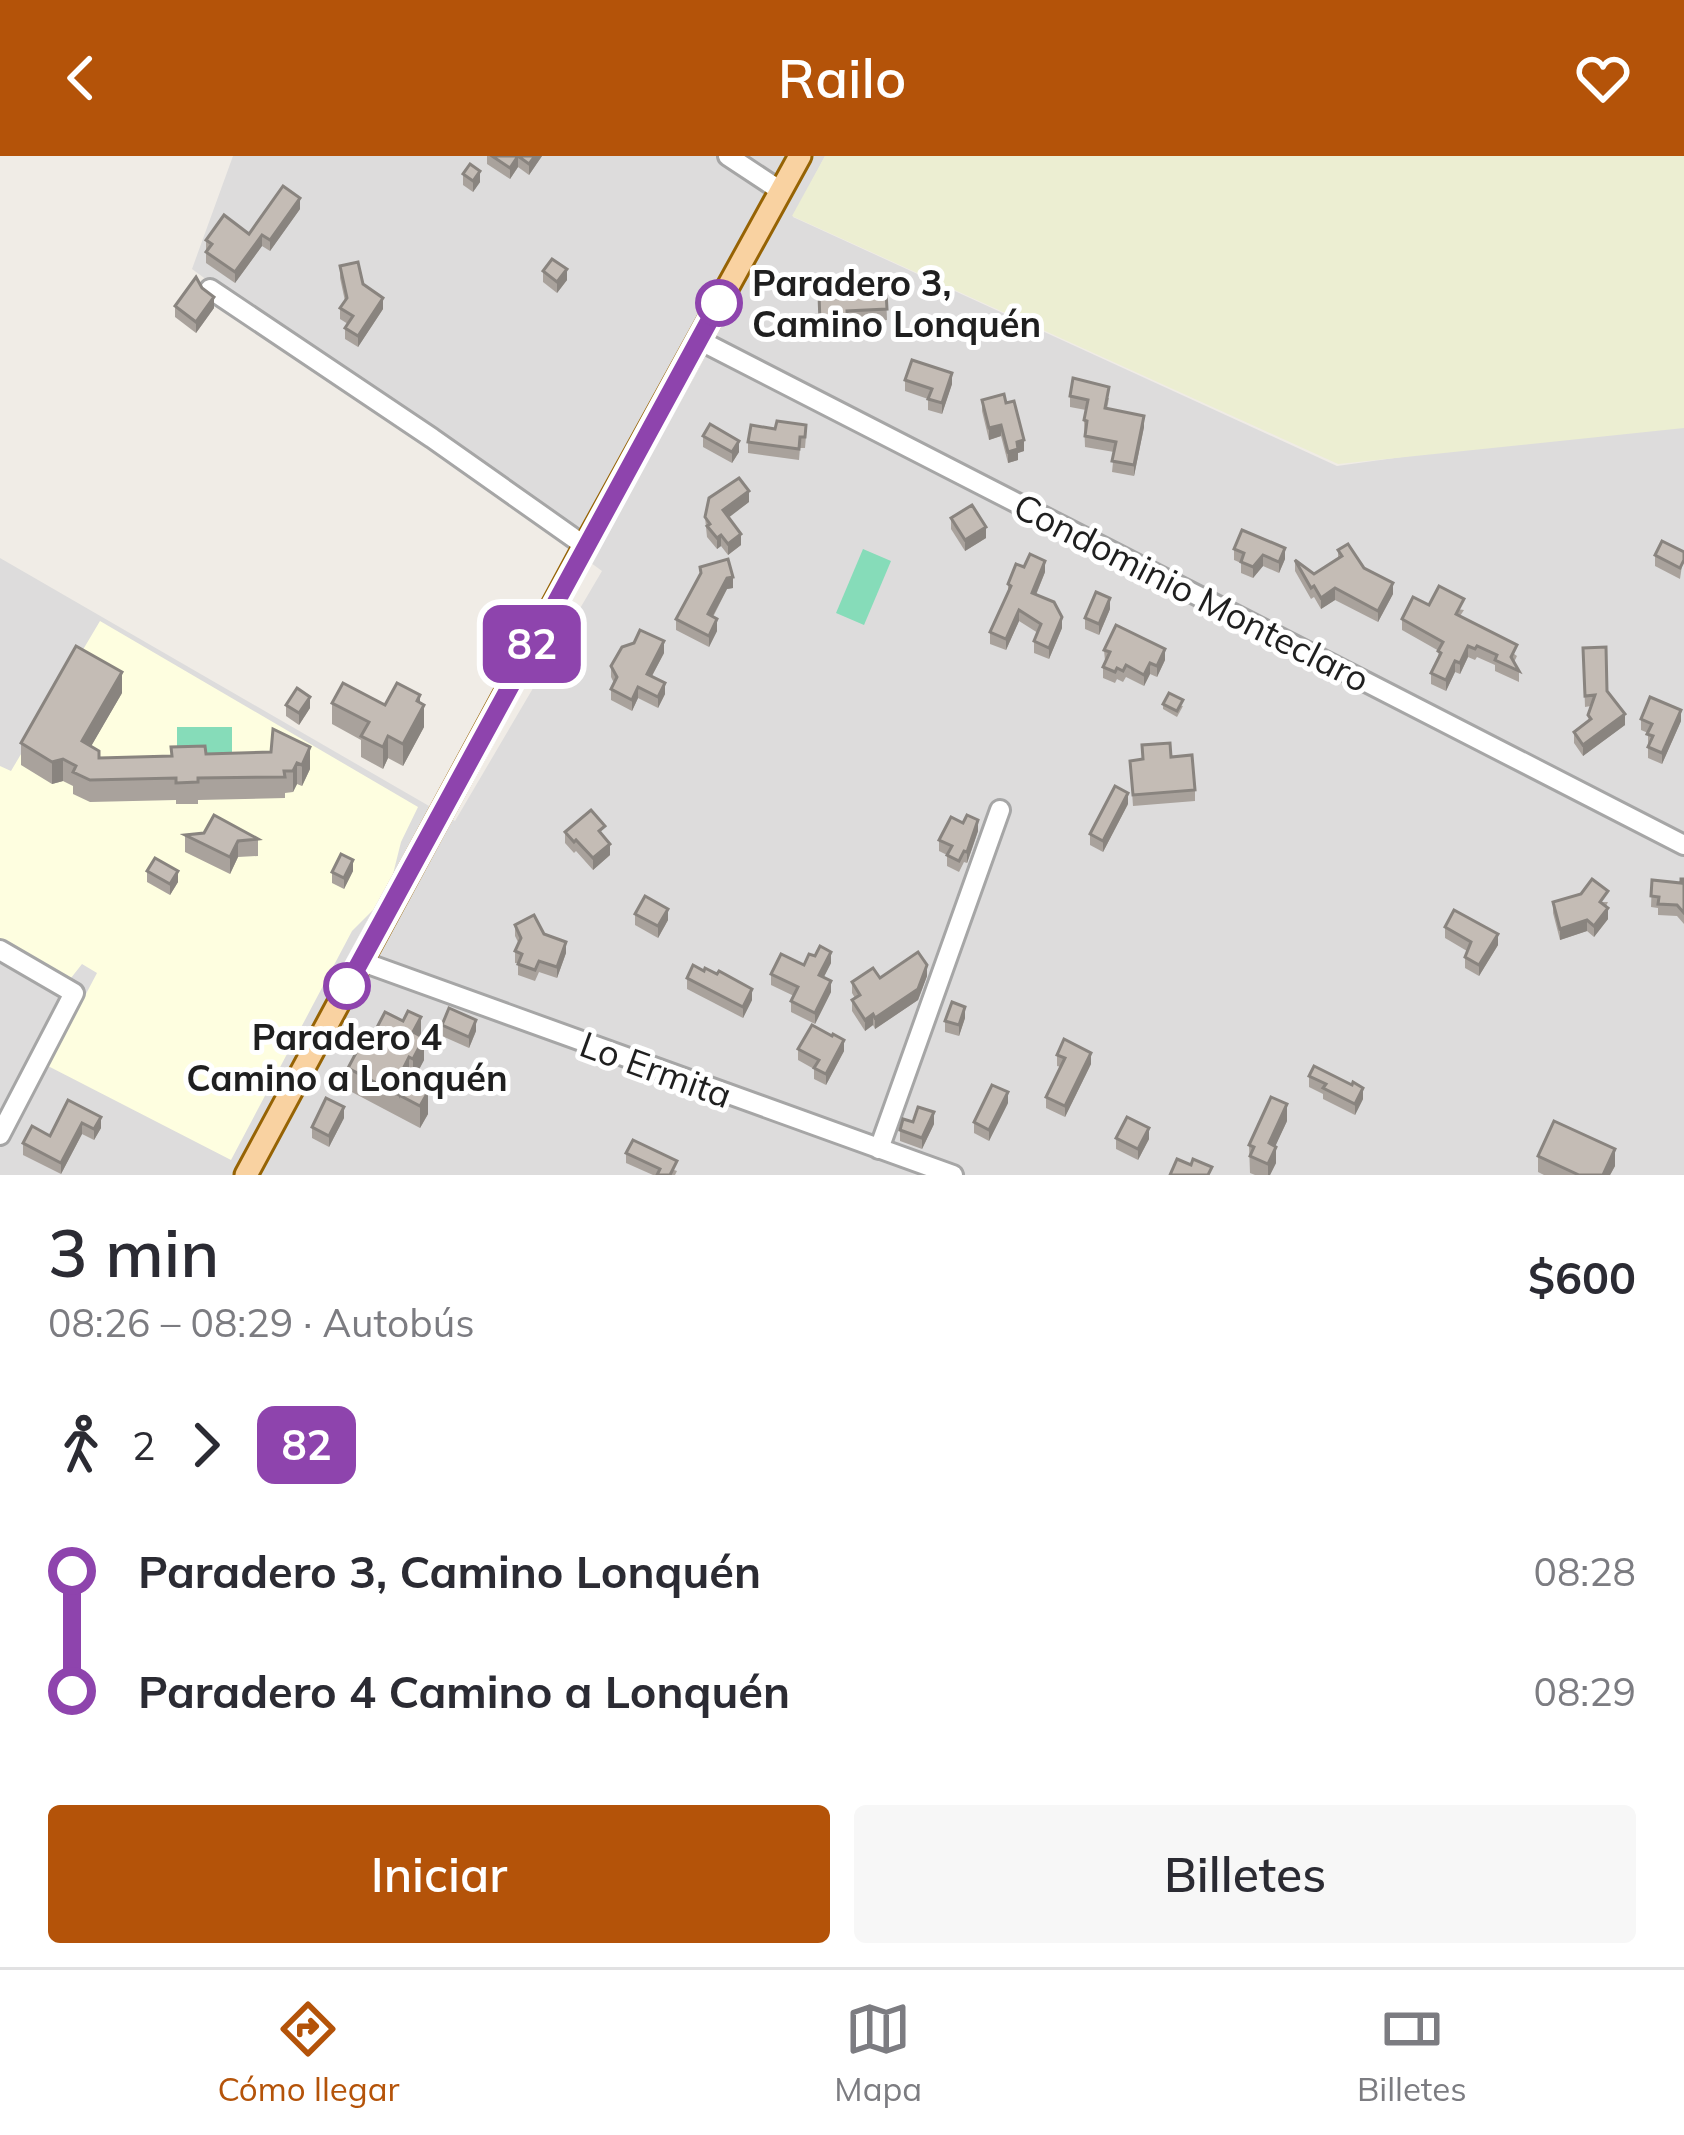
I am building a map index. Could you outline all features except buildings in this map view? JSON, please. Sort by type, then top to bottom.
[{"type":"main road","points":[[246,1175],[800,156]]},
{"type":"street","points":[[728,156],[781,191]]},
{"type":"street","points":[[210,289],[585,546]]},
{"type":"street","name":"Condominio Monteclaro","points":[[699,340],[1684,845]]},
{"type":"street","points":[[879,1149],[1000,810]]},
{"type":"street","points":[[0,950],[74,993],[0,1136]]},
{"type":"street","name":"Lo Ermita","points":[[360,961],[953,1175]]},
{"type":"shaded area","points":[[233,156],[825,156],[793,217],[1337,466],[1684,418],[1684,1175],[0,1175],[0,558],[455,821],[602,571],[192,269]]},
{"type":"shaded area","points":[[825,156],[1684,156],[1684,428],[1338,464],[792,216]]},
{"type":"shaded area","points":[[100,621],[418,807],[401,842],[393,874],[373,910],[352,931],[231,1160],[48,1066],[97,973],[82,964],[71,978],[0,938],[0,766],[11,771]]},
{"type":"green space","points":[[863,549],[891,561],[864,625],[836,613]]},
{"type":"green space","points":[[177,727],[232,727],[232,760],[177,760]]},
{"type":"bus line","name":"82","points":[[347,986],[719,303]]},
{"type":"place","name":"Paradero 3, Camino Lonquén","points":[[719,303]]},
{"type":"place","name":"Paradero 4 Camino a Lonquén","points":[[347,986]]}]
